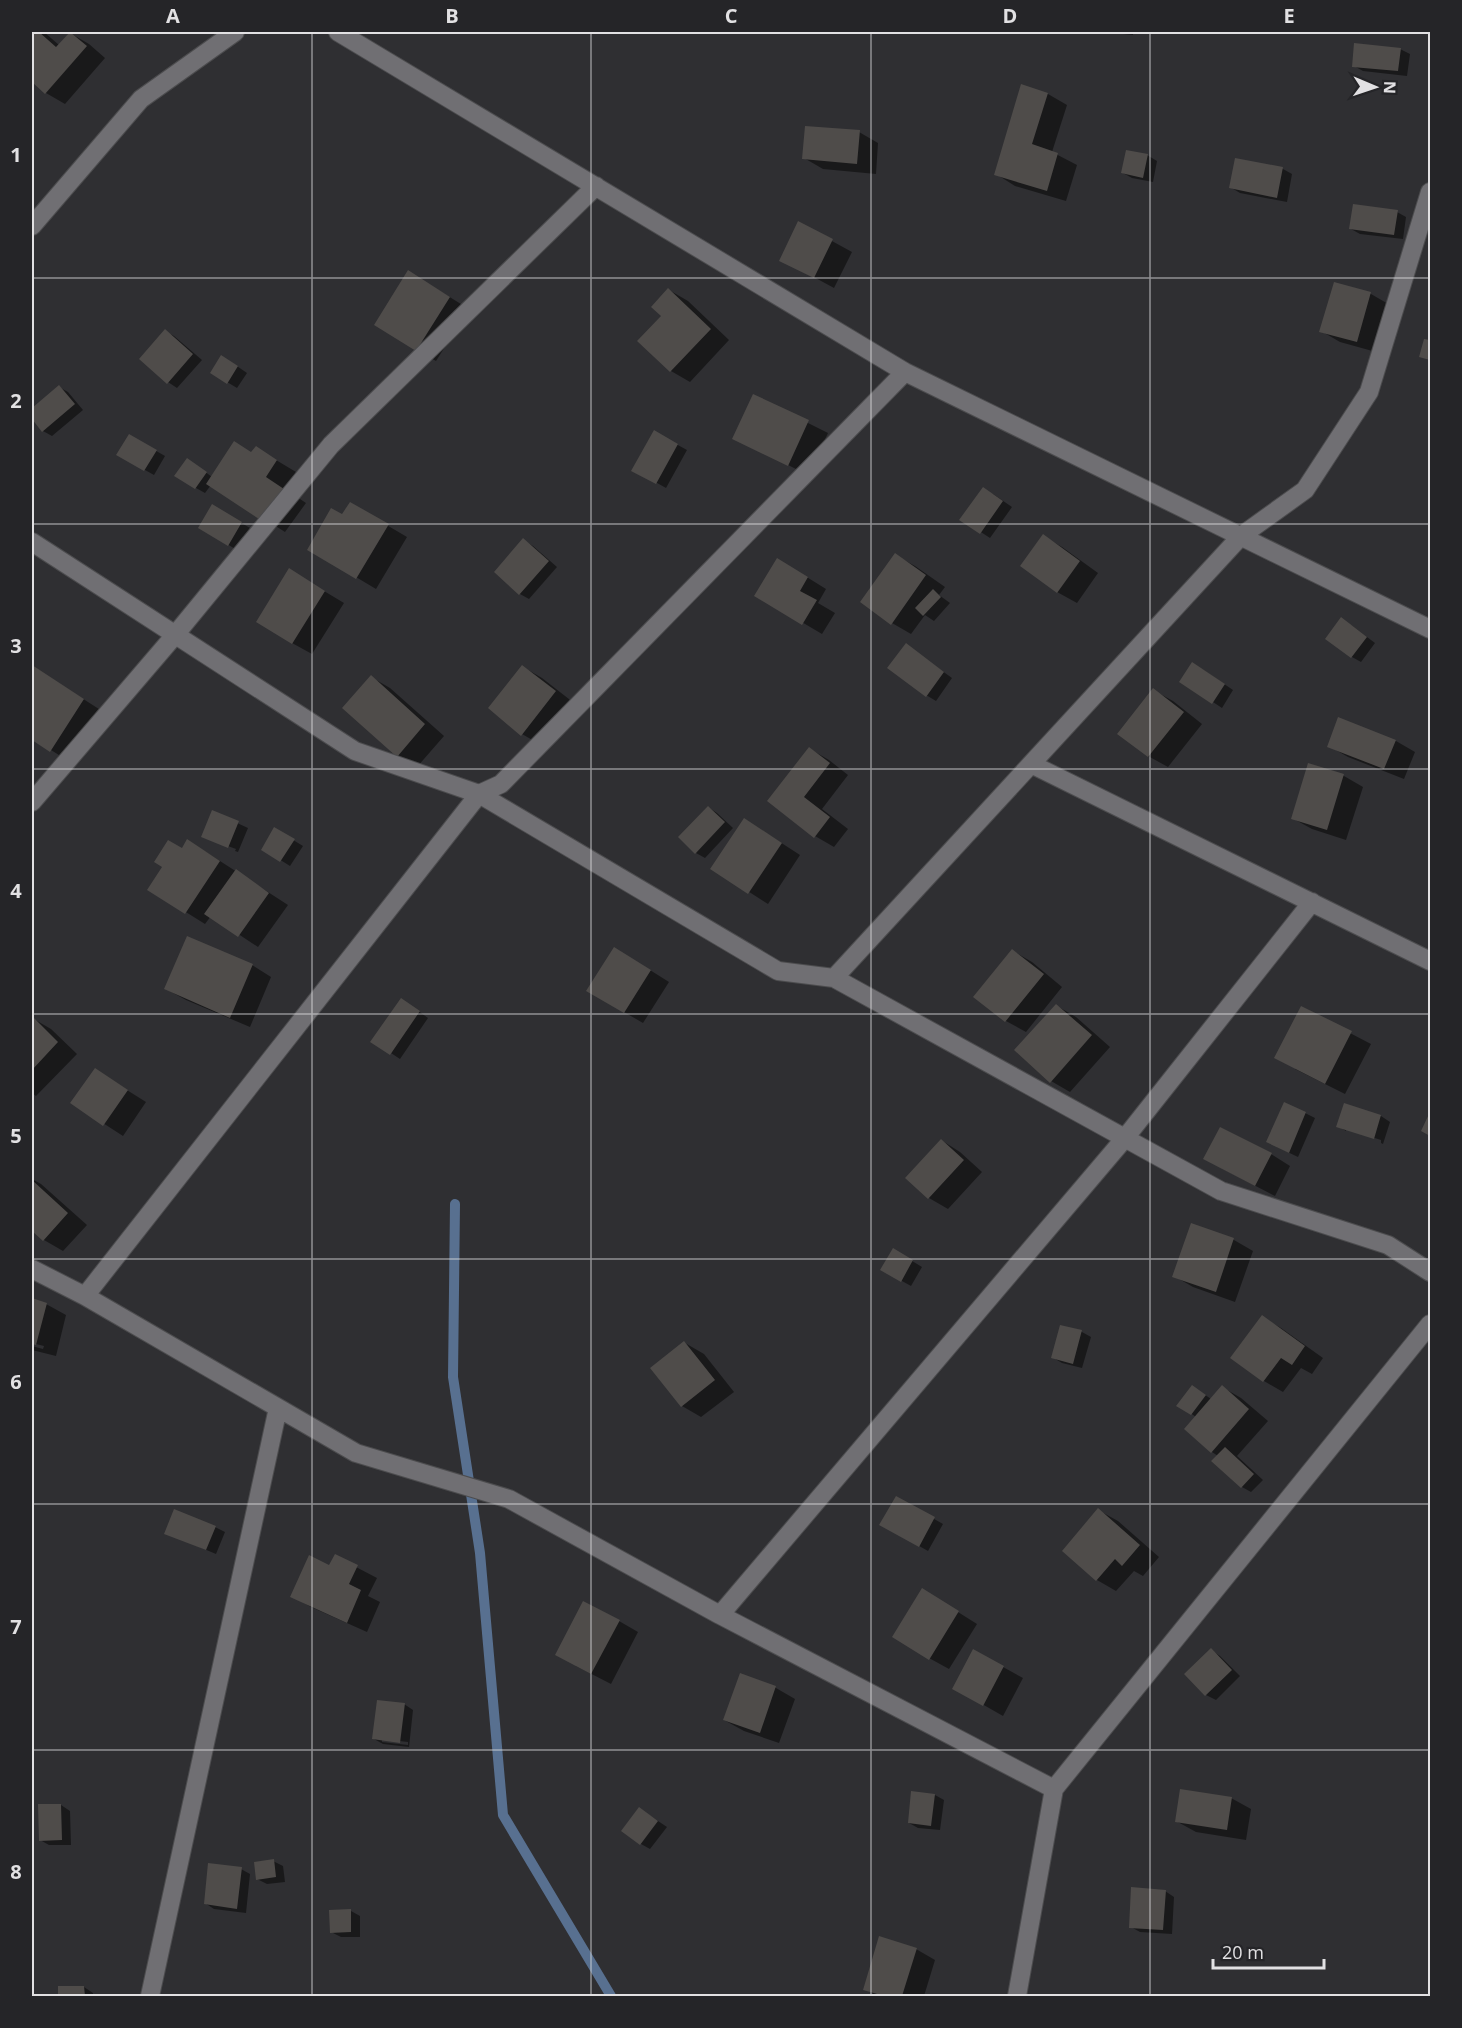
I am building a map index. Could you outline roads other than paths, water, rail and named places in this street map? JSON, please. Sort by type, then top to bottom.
[{"type":"street","points":[[32,226],[141,99],[236,32]]},
{"type":"street","points":[[338,32],[905,372],[1431,629]]},
{"type":"street","points":[[32,802],[175,635],[331,445],[596,186]]},
{"type":"street","points":[[834,978],[1241,536],[1305,490],[1369,392],[1431,192]]},
{"type":"street","points":[[85,1296],[479,794],[501,783],[905,372]]},
{"type":"street","points":[[32,542],[355,751],[479,794],[778,971],[834,978],[1221,1191],[1388,1245],[1431,1272]]},
{"type":"street","points":[[1031,764],[1431,961]]},
{"type":"street","points":[[720,1615],[1125,1138],[1312,902]]},
{"type":"street","points":[[32,1269],[85,1296],[356,1453],[509,1499],[720,1615],[1054,1789]]},
{"type":"street","points":[[1017,1996],[1054,1789],[1431,1324]]},
{"type":"street","points":[[150,1996],[278,1408]]},
{"type":"waterway","points":[[455,1204],[453,1377],[480,1553],[503,1815],[611,1996]]}]
